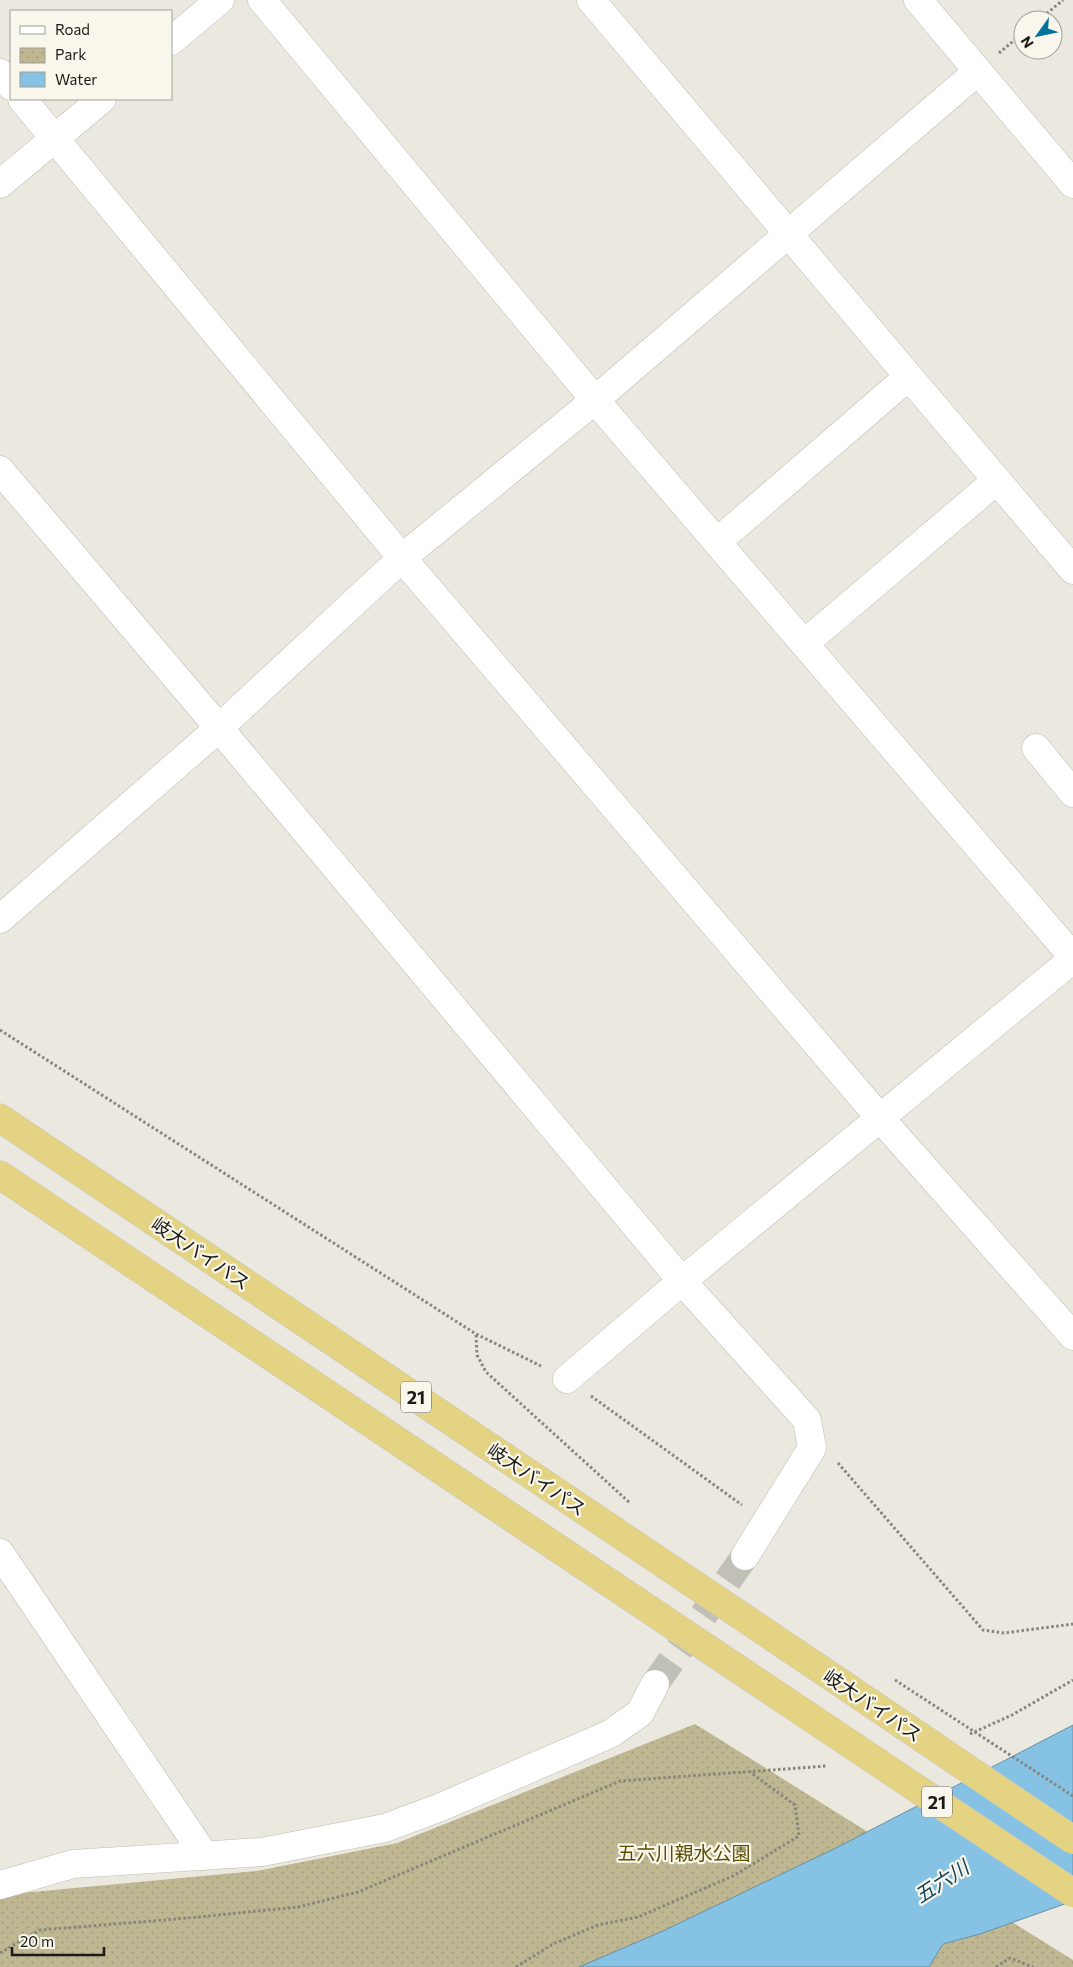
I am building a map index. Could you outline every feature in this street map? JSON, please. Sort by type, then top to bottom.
[{"type":"highway","name":"岐大バイパス","points":[[0,1118],[1073,1840]]},
{"type":"highway","name":"21","points":[[0,1176],[1073,1893]]},
{"type":"street","points":[[172,40],[220,0]]},
{"type":"street","points":[[262,0],[595,400],[1073,958],[567,1379]]},
{"type":"street","points":[[591,0],[1073,570]]},
{"type":"street","points":[[918,0],[1073,184]]},
{"type":"street","points":[[0,919],[219,728],[402,558],[595,400],[978,71]]},
{"type":"street","points":[[0,73],[10,85]]},
{"type":"street","points":[[23,100],[402,558],[880,1118],[1073,1336]]},
{"type":"street","points":[[0,184],[101,100]]},
{"type":"street","points":[[717,542],[908,377]]},
{"type":"street","points":[[0,470],[219,728],[682,1282],[807,1420],[812,1448],[746,1556]]},
{"type":"street","points":[[805,643],[996,480]]},
{"type":"street","points":[[1036,748],[1073,793]]},
{"type":"street","points":[[0,1553],[205,1856]]},
{"type":"street","points":[[0,1885],[73,1864],[262,1852],[376,1830],[441,1807],[610,1734],[640,1713],[655,1684]]},
{"type":"path","points":[[1051,10],[1063,0]]},
{"type":"path","points":[[0,1030],[476,1334],[567,1379],[766,1523]]},
{"type":"path","points":[[476,1334],[477,1355],[486,1372],[632,1505]]},
{"type":"path","points":[[812,1448],[830,1454],[983,1630],[1004,1633],[1073,1624]]},
{"type":"path","points":[[888,1678],[896,1680],[1073,1796]]},
{"type":"path","points":[[968,1735],[1012,1715],[1073,1680]]},
{"type":"path","points":[[0,1953],[40,1930],[177,1920],[298,1907],[358,1892],[620,1781],[828,1766]]},
{"type":"path","points":[[516,1967],[553,1944],[598,1925],[638,1917],[733,1876],[800,1836],[795,1805],[750,1772]]},
{"type":"path","points":[[996,1967],[1010,1958],[1033,1967]]},
{"type":"green space","name":"五六川親水公園","points":[[695,1724],[1073,1960],[1073,1967],[0,1967],[0,1895],[257,1871],[397,1843]]},
{"type":"water","name":"五六川","points":[[1073,1725],[1073,1901],[980,1934],[943,1944],[929,1967],[579,1967],[663,1931],[838,1847]]},
{"type":"tunnel","points":[[655,1684],[745,1556]]}]
